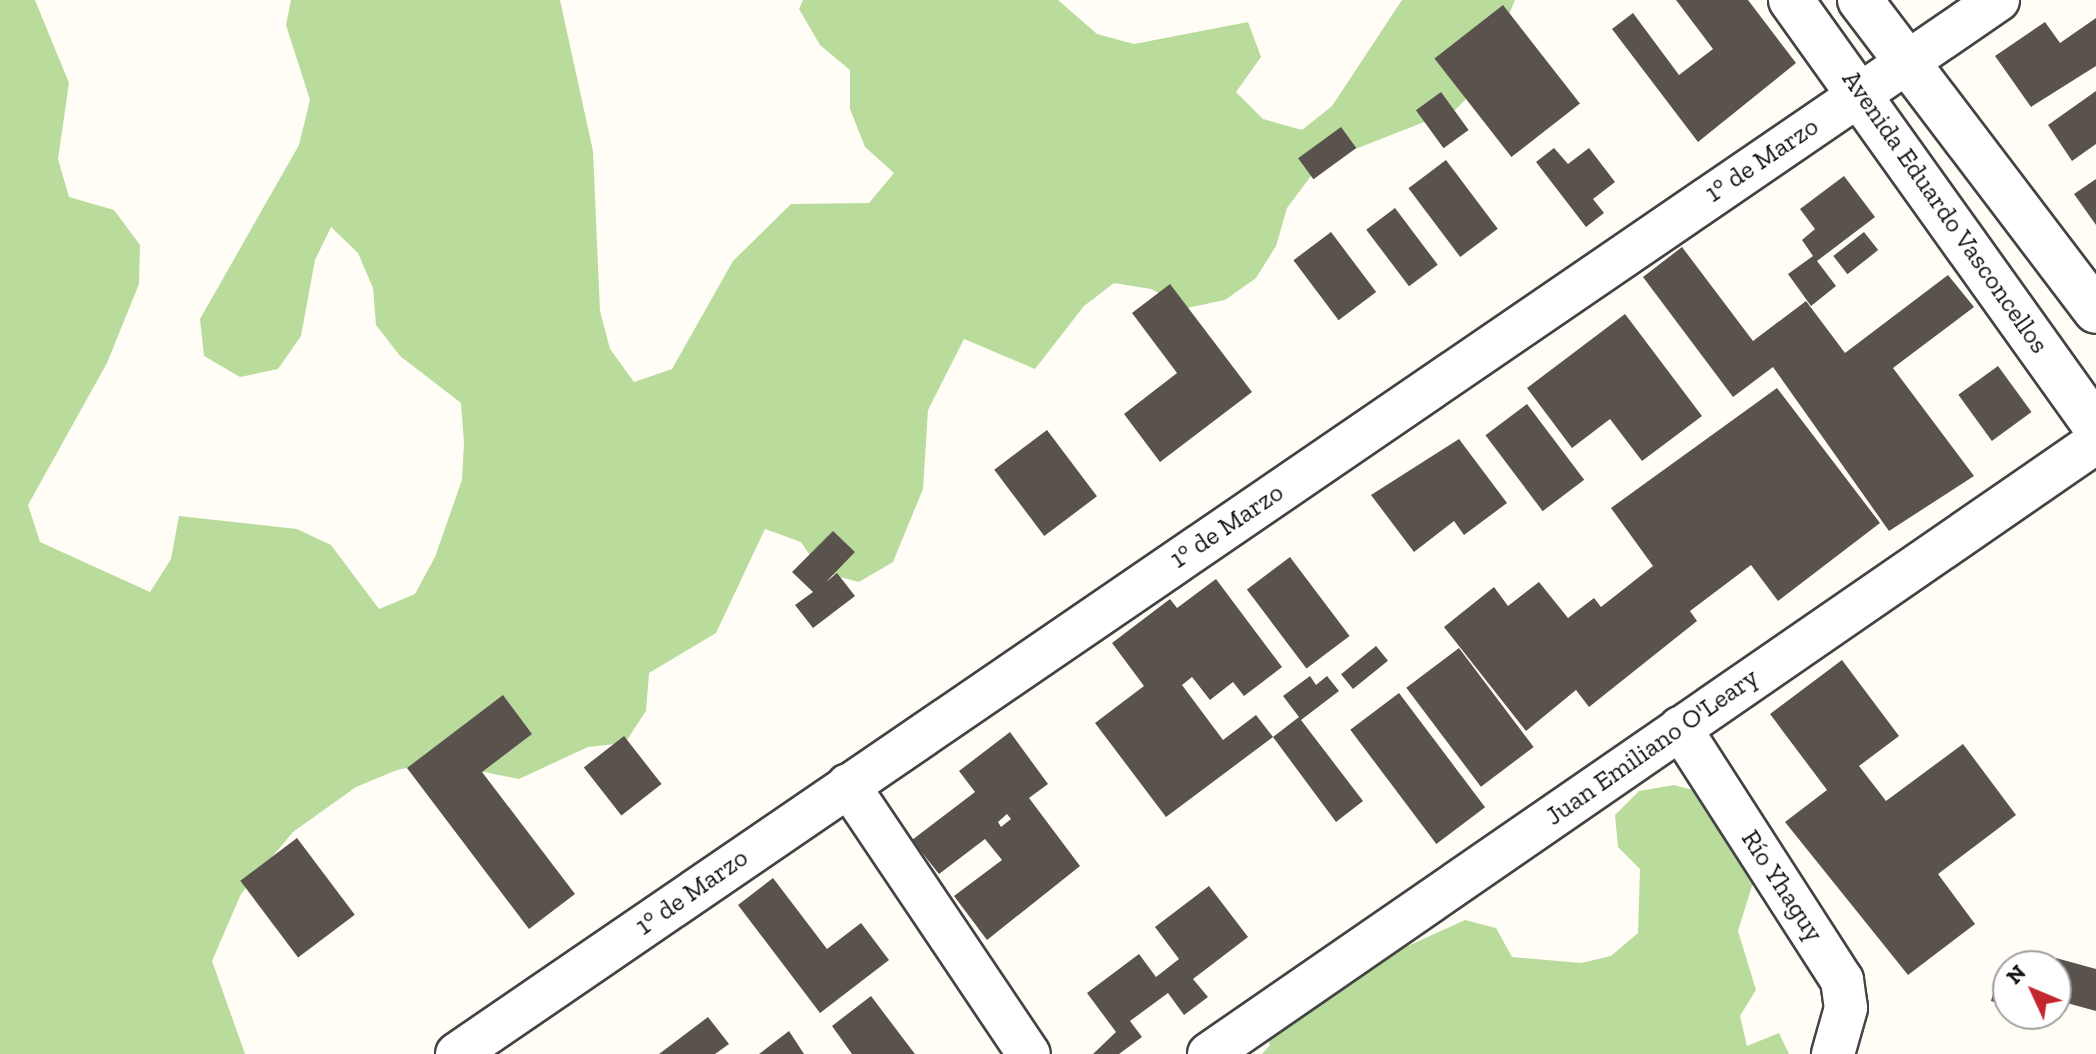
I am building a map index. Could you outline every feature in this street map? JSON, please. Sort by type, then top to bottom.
[{"type":"street","name":"Avenida Eduardo Vasconcellos","points":[[1791,0],[1862,92],[2096,427]]},
{"type":"street","name":"Avenida Eduardo Vasconcellos","points":[[1860,0],[2096,311]]},
{"type":"street","name":"1° de Marzo","points":[[457,1054],[510,1040],[848,785],[1998,0]]},
{"type":"street","name":"Juan Emiliano O'Leary","points":[[1209,1054],[2096,442]]},
{"type":"street","name":"Río Yhaguy","points":[[1680,728],[1842,980],[1846,1008],[1833,1054]]},
{"type":"street","points":[[848,785],[1029,1054]]},
{"type":"green space","points":[[0,0],[35,0],[69,83],[58,159],[69,197],[114,210],[140,245],[139,284],[107,363],[28,505],[40,542],[150,592],[171,559],[179,516],[297,529],[331,545],[379,609],[415,594],[435,557],[462,480],[464,443],[461,403],[400,356],[376,325],[373,288],[358,253],[331,227],[315,260],[301,336],[278,369],[240,377],[204,356],[200,319],[299,145],[310,100],[286,25],[291,0],[560,0],[593,151],[600,311],[610,349],[634,382],[672,369],[733,261],[791,204],[869,203],[894,173],[865,147],[850,109],[850,70],[820,45],[799,9],[803,0],[1058,0],[1097,34],[1134,44],[1248,22],[1261,57],[1236,92],[1263,119],[1302,130],[1332,106],[1402,0],[1515,0],[1481,84],[1455,110],[1340,155],[1311,176],[1287,208],[1276,246],[1256,278],[1225,300],[1187,308],[1151,289],[1114,283],[1084,306],[1035,369],[964,339],[928,410],[923,489],[893,562],[859,582],[821,572],[801,542],[765,529],[716,633],[649,673],[646,711],[625,743],[588,747],[519,779],[435,762],[397,770],[356,787],[293,832],[241,894],[212,961],[245,1054],[0,1054]]},
{"type":"green space","points":[[1674,785],[1704,793],[1756,873],[1738,931],[1756,990],[1740,1016],[1747,1046],[1779,1033],[1789,1054],[1262,1054],[1270,1045],[1260,1013],[1465,920],[1496,928],[1512,957],[1581,963],[1611,956],[1638,933],[1640,869],[1618,847],[1615,815],[1639,791]]},
{"type":"building","points":[[1676,0],[1748,0],[1796,63],[1698,142],[1612,29],[1633,13],[1679,75],[1713,49]]},
{"type":"building","points":[[1503,5],[1580,104],[1511,157],[1434,59]]},
{"type":"building","points":[[2096,18],[2096,66],[2031,107],[1995,56],[2045,22],[2060,43]]},
{"type":"building","points":[[2096,91],[2096,144],[2072,161],[2048,125]]},
{"type":"building","points":[[1441,92],[1469,130],[1444,148],[1416,110]]},
{"type":"building","points":[[1341,127],[1356,148],[1313,179],[1298,158]]},
{"type":"building","points":[[1554,148],[1568,164],[1589,148],[1615,182],[1593,199],[1604,213],[1586,227],[1536,162]]},
{"type":"building","points":[[1446,160],[1498,229],[1460,257],[1408,188]]},
{"type":"building","points":[[1844,176],[1875,217],[1817,261],[1836,286],[1811,306],[1788,274],[1813,256],[1802,240],[1815,229],[1800,209]]},
{"type":"building","points":[[2096,179],[2096,225],[2074,194]]},
{"type":"building","points":[[1395,208],[1438,265],[1409,286],[1366,230]]},
{"type":"building","points":[[1331,232],[1376,292],[1339,320],[1293,260]]},
{"type":"building","points":[[1864,232],[1878,250],[1847,274],[1833,256]]},
{"type":"building","points":[[1682,247],[1753,341],[1806,301],[1845,353],[1948,275],[1974,307],[1893,368],[1974,476],[1889,531],[1773,367],[1733,397],[1643,277]]},
{"type":"building","points":[[1170,284],[1252,392],[1160,462],[1124,414],[1177,373],[1132,313]]},
{"type":"building","points":[[1625,314],[1702,416],[1642,461],[1610,419],[1572,448],[1527,388]]},
{"type":"building","points":[[1998,366],[2032,412],[1992,441],[1958,395]]},
{"type":"building","points":[[1777,388],[1880,523],[1778,601],[1751,565],[1690,611],[1697,621],[1589,707],[1576,690],[1526,731],[1444,627],[1494,587],[1508,606],[1539,582],[1568,618],[1594,598],[1601,607],[1653,566],[1611,508]]},
{"type":"building","points":[[1527,404],[1584,480],[1543,511],[1485,435]]},
{"type":"building","points":[[1047,430],[1097,496],[1044,536],[994,470]]},
{"type":"building","points":[[1459,439],[1507,503],[1464,535],[1454,521],[1414,552],[1371,495]]},
{"type":"building","points":[[833,531],[855,552],[826,582],[837,573],[855,596],[813,628],[795,605],[813,592],[792,572]]},
{"type":"building","points":[[1290,557],[1350,636],[1306,669],[1247,589]]},
{"type":"building","points":[[1216,579],[1282,667],[1244,696],[1233,682],[1210,700],[1192,677],[1182,685],[1223,740],[1256,715],[1273,737],[1166,817],[1095,723],[1144,686],[1112,643],[1170,599],[1177,608]]},
{"type":"building","points":[[1376,646],[1388,661],[1353,689],[1341,674]]},
{"type":"building","points":[[1459,648],[1534,747],[1481,787],[1406,688]]},
{"type":"building","points":[[1842,660],[1899,736],[1859,766],[1886,801],[1963,744],[2016,815],[1938,874],[1975,924],[1908,975],[1785,822],[1827,790],[1770,714]]},
{"type":"building","points":[[1310,676],[1316,685],[1327,676],[1339,691],[1301,720],[1363,801],[1336,822],[1273,737],[1299,717],[1283,696]]},
{"type":"building","points":[[1399,693],[1485,807],[1436,844],[1350,730]]},
{"type":"building","points":[[503,695],[532,734],[482,772],[575,894],[529,929],[407,768]]},
{"type":"building","points":[[1010,732],[1048,784],[1029,798],[1080,866],[987,940],[954,896],[1002,860],[985,839],[939,874],[912,840],[975,792],[959,771]],"holes":[[[1007,814],[1011,819],[1001,827],[998,822]]]},
{"type":"building","points":[[624,736],[662,784],[621,815],[584,767]]},
{"type":"building","points":[[297,838],[355,915],[298,957],[240,881]]},
{"type":"building","points":[[773,878],[827,949],[861,923],[889,960],[820,1013],[738,905]]},
{"type":"building","points":[[1209,886],[1248,937],[1193,979],[1208,997],[1184,1015],[1168,993],[1130,1021],[1142,1037],[1119,1054],[1093,1054],[1116,1032],[1087,993],[1139,954],[1156,977],[1179,959],[1155,927]]},
{"type":"building","points":[[2072,962],[2096,969],[2096,1011],[2072,1004]]},
{"type":"building","points":[[871,996],[915,1054],[852,1054],[832,1026]]},
{"type":"building","points":[[708,1017],[729,1044],[715,1054],[659,1054]]},
{"type":"building","points":[[789,1031],[804,1054],[759,1054]]}]
